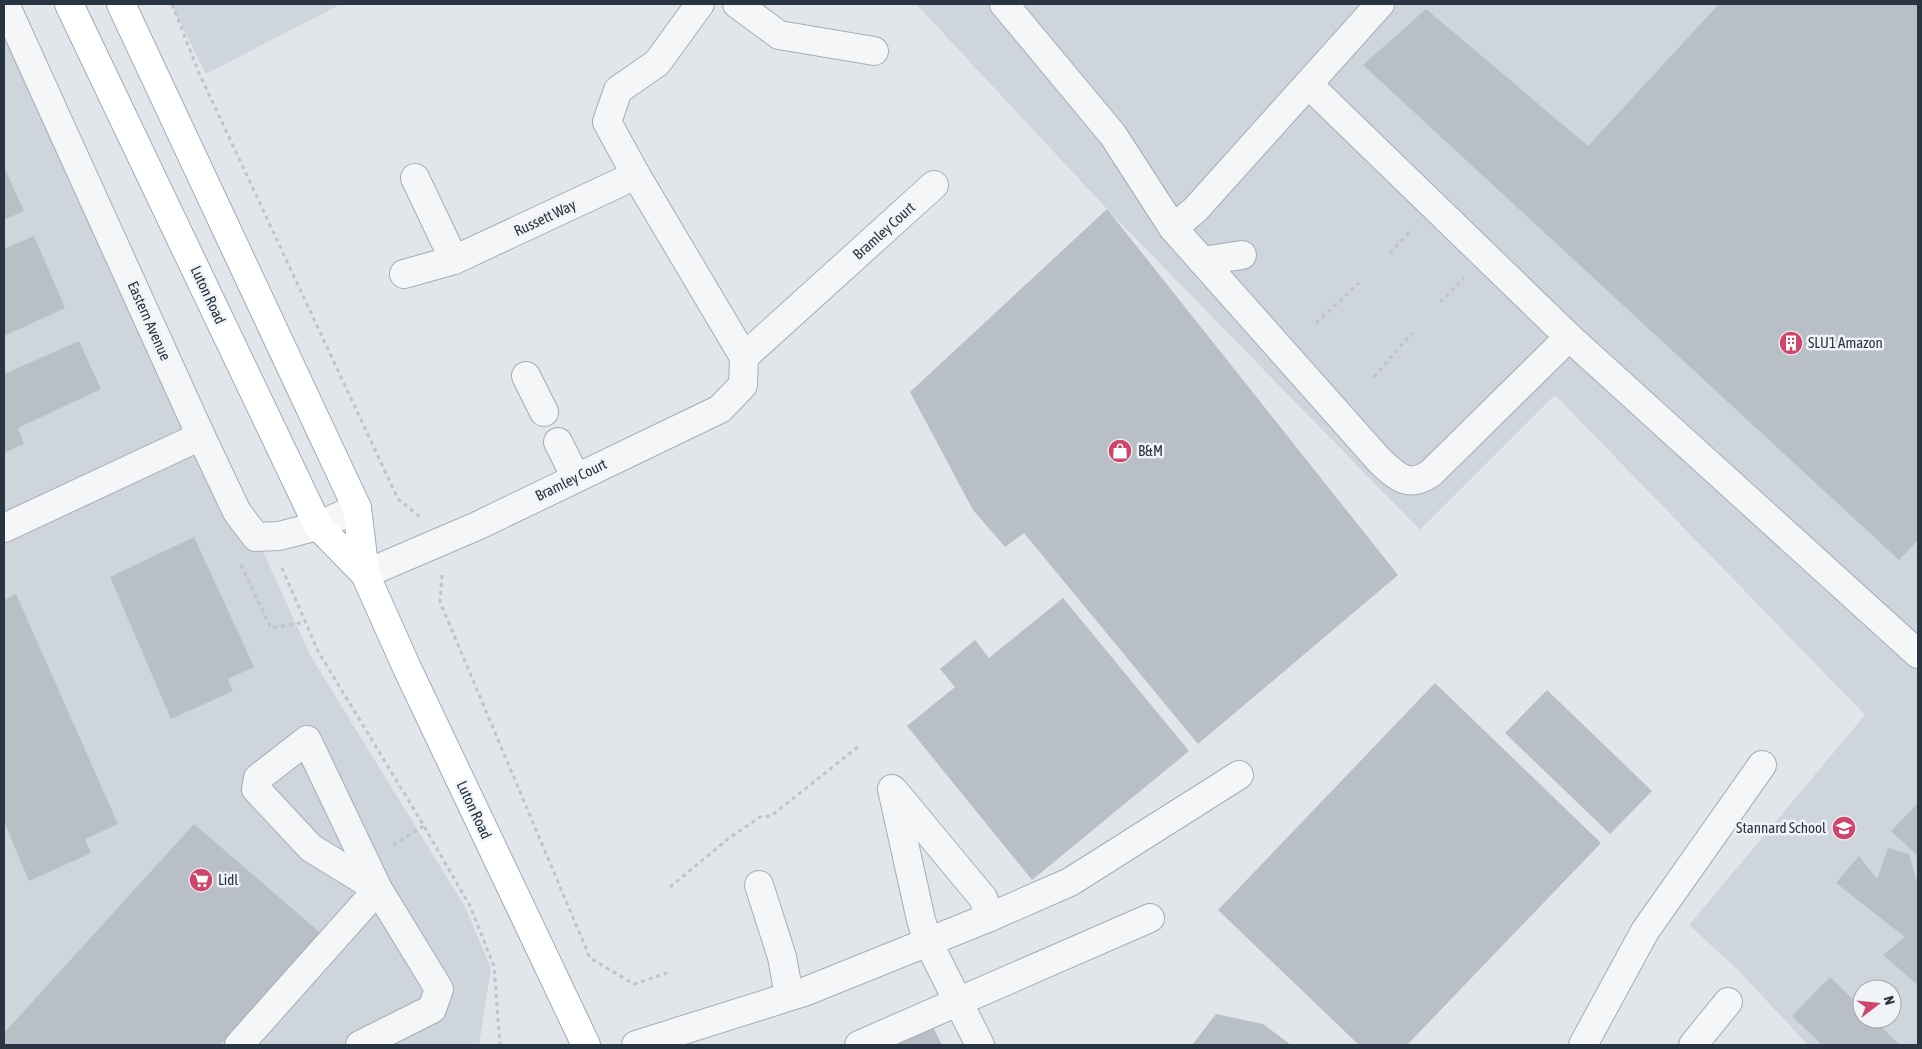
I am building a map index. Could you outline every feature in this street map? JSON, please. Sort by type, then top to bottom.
[{"type":"main road","name":"Luton Road","points":[[69,4],[318,526],[365,574]]},
{"type":"main road","name":"Luton Road","points":[[121,4],[357,508],[365,574],[407,668],[586,1045]]},
{"type":"street","name":"Eastern Avenue","points":[[5,4],[237,512],[256,537],[279,536],[318,526],[357,508]]},
{"type":"street","points":[[700,4],[657,63],[618,90],[608,122],[636,175],[744,357]]},
{"type":"street","points":[[737,4],[779,35],[874,51]]},
{"type":"street","points":[[1004,4],[1113,135],[1173,228],[1379,460],[1400,478],[1410,481],[1418,480],[1432,473],[1569,337]]},
{"type":"street","points":[[1173,228],[1195,210],[1380,4]]},
{"type":"street","points":[[1310,84],[1569,337],[1918,654]]},
{"type":"street","name":"Russett Way","points":[[404,274],[454,260],[636,175]]},
{"type":"street","points":[[415,178],[454,260]]},
{"type":"street","name":"Bramley Court","points":[[365,574],[477,526],[720,409],[743,385],[744,357],[934,185]]},
{"type":"street","points":[[1202,261],[1242,254]]},
{"type":"street","points":[[526,376],[544,412]]},
{"type":"street","points":[[4,528],[201,436]]},
{"type":"street","points":[[558,442],[576,478]]},
{"type":"street","points":[[360,1045],[432,1009],[439,990],[378,889],[308,740],[258,778],[256,789],[311,848],[378,889]]},
{"type":"street","points":[[1583,1045],[1645,931],[1762,765]]},
{"type":"street","points":[[636,1045],[789,995],[804,992],[990,917],[1070,882],[1239,775]]},
{"type":"street","points":[[980,1045],[928,942],[920,920],[892,789],[983,898],[990,917]]},
{"type":"street","points":[[759,885],[782,957],[789,995]]},
{"type":"street","points":[[239,1045],[378,889]]},
{"type":"street","points":[[859,1045],[1150,918]]},
{"type":"street","points":[[1692,1045],[1728,1002]]},
{"type":"path","points":[[172,4],[199,73],[398,499],[422,519]]},
{"type":"path","points":[[1390,253],[1412,228]]},
{"type":"path","points":[[1440,302],[1467,275]]},
{"type":"path","points":[[1316,323],[1359,283]]},
{"type":"path","points":[[1374,376],[1412,334]]},
{"type":"path","points":[[442,572],[440,602],[590,958],[634,984],[667,973]]},
{"type":"path","points":[[670,887],[744,828],[760,817],[771,816],[859,746]]},
{"type":"path","points":[[366,863],[424,826]]},
{"type":"path","points":[[494,966],[500,1045]]},
{"type":"shaded area","points":[[4,4],[14,4],[310,655],[465,907],[491,968],[479,1045],[4,1045]]},
{"type":"shaded area","points":[[171,4],[341,4],[206,74]]},
{"type":"shaded area","points":[[916,4],[1918,4],[1918,1045],[1808,1045],[1738,970],[1689,925],[1865,715],[1555,395],[1420,530],[1107,209]]},
{"type":"building","name":"SLU1 Amazon","points":[[1719,4],[1918,4],[1918,540],[1899,560],[1363,65],[1426,9],[1588,146]]},
{"type":"building","points":[[4,167],[24,211],[4,220]]},
{"type":"building","name":"B&M","points":[[1107,209],[1398,575],[1198,744],[1024,533],[1005,547],[973,510],[910,392]]},
{"type":"building","points":[[34,236],[65,308],[4,336],[4,249]]},
{"type":"building","points":[[79,341],[101,389],[18,428],[24,444],[4,453],[4,374]]},
{"type":"building","points":[[194,537],[254,667],[228,679],[233,691],[171,719],[110,577]]},
{"type":"building","points":[[16,594],[118,824],[85,839],[91,853],[29,881],[4,822],[4,600]]},
{"type":"building","points":[[1063,598],[1189,751],[1032,880],[907,726],[955,687],[940,669],[975,640],[989,658]]},
{"type":"building","points":[[1435,683],[1601,843],[1407,1045],[1359,1045],[1218,910]]},
{"type":"building","points":[[1547,690],[1652,791],[1610,834],[1505,733]]},
{"type":"building","points":[[1918,803],[1918,856],[1891,831]]},
{"type":"building","name":"Lidl","points":[[194,824],[324,936],[220,1045],[4,1045],[4,1033]]},
{"type":"building","points":[[1888,848],[1909,854],[1916,879],[1918,877],[1918,985],[1883,955],[1905,937],[1836,883],[1859,856],[1877,879]]},
{"type":"building","points":[[1830,977],[1852,998],[1852,1029],[1883,1029],[1900,1045],[1822,1045],[1792,1016]]},
{"type":"building","points":[[1216,1014],[1263,1024],[1291,1045],[1192,1045]]},
{"type":"building","points":[[932,1025],[942,1045],[892,1045]]},
{"type":"place","name":"SLU1 Amazon","points":[[1791,343]]},
{"type":"place","name":"B&M","points":[[1120,451]]},
{"type":"place","name":"Stannard School","points":[[1844,828]]},
{"type":"place","name":"Lidl","points":[[201,880]]}]
